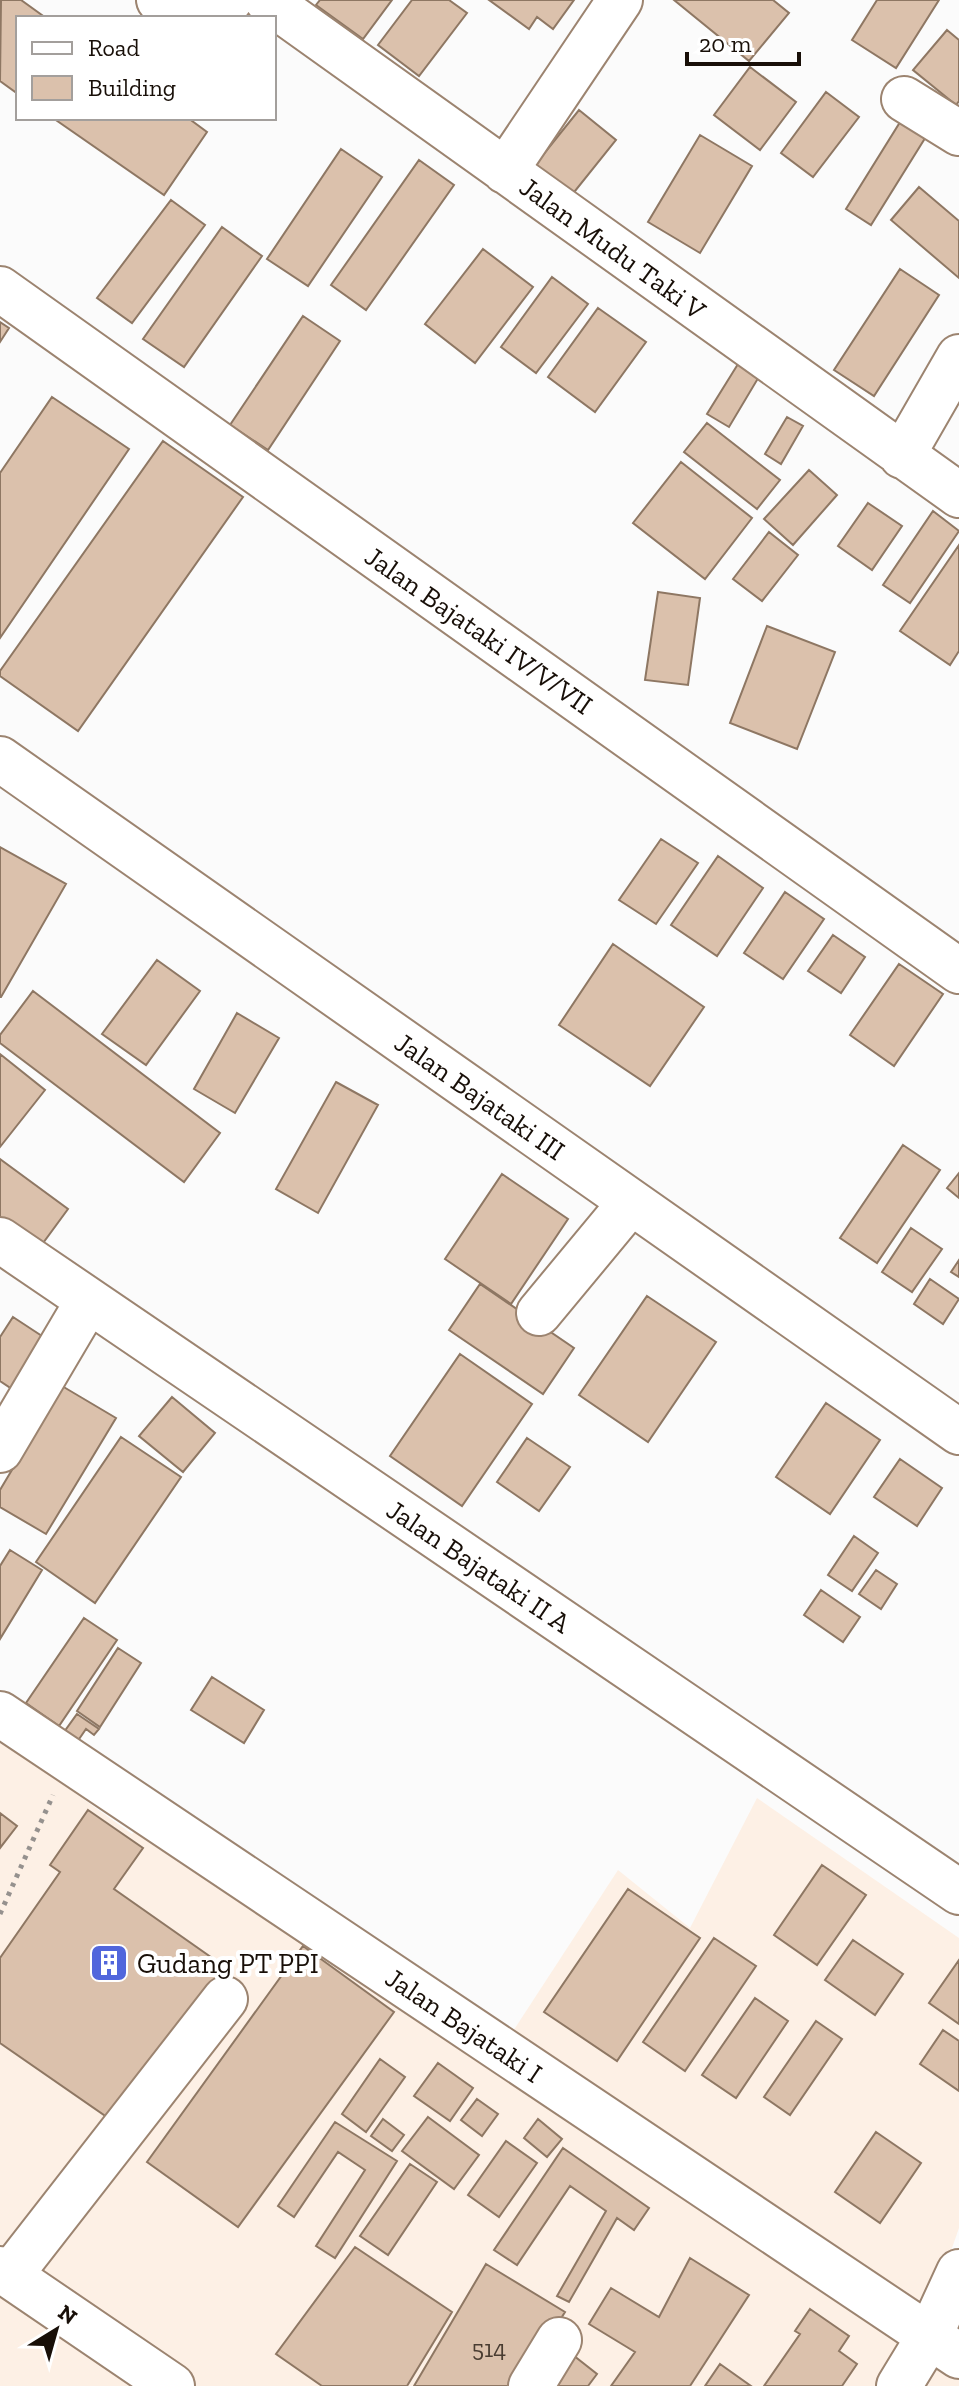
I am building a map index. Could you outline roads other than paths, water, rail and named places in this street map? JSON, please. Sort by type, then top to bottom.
[{"type":"street","points":[[159,0],[192,16]]},
{"type":"street","points":[[204,16],[220,12],[230,0]]},
{"type":"street","name":"Jalan Mudu Taki V","points":[[267,0],[959,495]]},
{"type":"street","points":[[505,171],[620,0]]},
{"type":"street","points":[[904,99],[959,133]]},
{"type":"street","name":"Jalan Bajataki IV/V/VII","points":[[0,289],[959,971]]},
{"type":"street","points":[[902,456],[959,357]]},
{"type":"street","name":"Jalan Bajataki III","points":[[0,759],[959,1432]]},
{"type":"street","points":[[539,1313],[631,1202]]},
{"type":"street","name":"Jalan Bajataki II A","points":[[0,1240],[959,1892]]},
{"type":"street","points":[[0,1450],[88,1301]]},
{"type":"street","name":"Jalan Bajataki I","points":[[0,1714],[944,2346]]},
{"type":"street","points":[[172,2386],[5,2272],[225,1999]]},
{"type":"street","points":[[899,2386],[944,2346],[959,2272]]},
{"type":"street","points":[[531,2386],[559,2340]]},
{"type":"place","name":"Gudang PT PPI","points":[[109,1963]]}]
